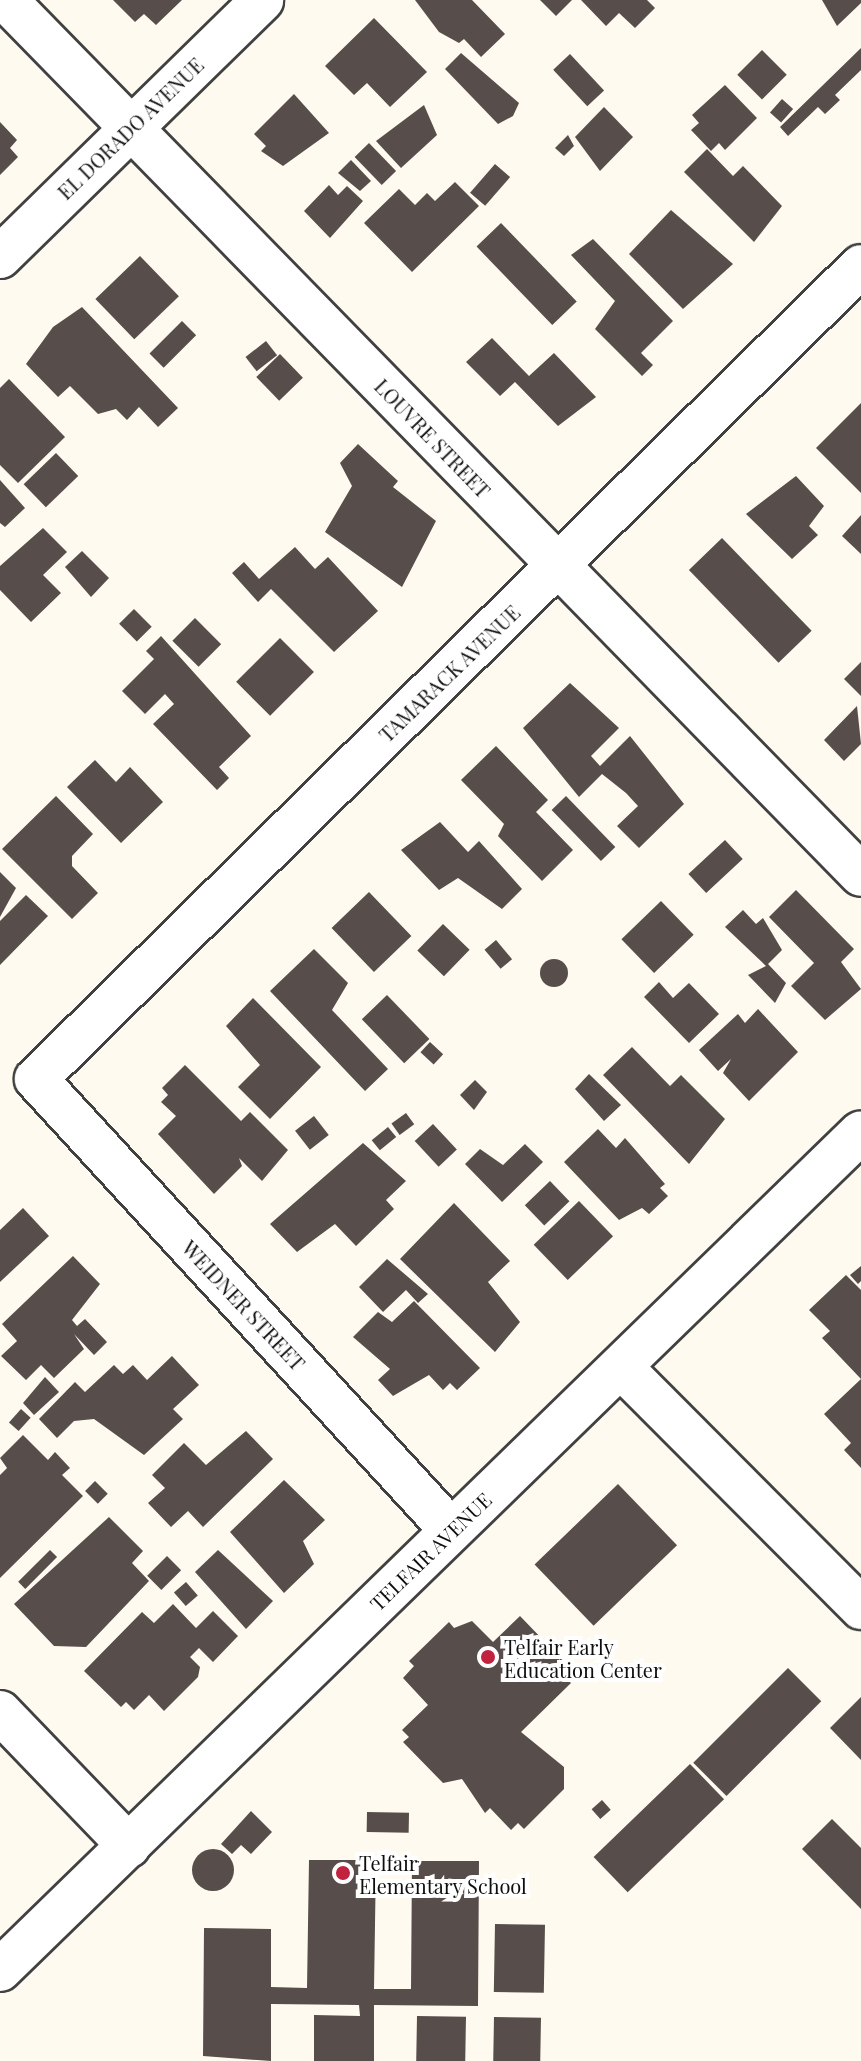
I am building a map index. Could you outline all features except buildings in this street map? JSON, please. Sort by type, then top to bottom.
[{"type":"street","name":"LOUVRE STREET","points":[[6,0],[861,875]]},
{"type":"street","name":"EL DORADO AVENUE","points":[[0,257],[129,125],[262,0]]},
{"type":"street","name":"TAMARACK AVENUE","points":[[36,1079],[861,266]]},
{"type":"street","name":"WEIDNER STREET","points":[[36,1079],[451,1530]]},
{"type":"street","name":"TELFAIR AVENUE","points":[[0,1970],[451,1530],[622,1368],[861,1132]]},
{"type":"street","points":[[622,1368],[861,1608]]},
{"type":"street","points":[[0,1712],[129,1846]]},
{"type":"place","name":"Telfair Early Education Center","points":[[488,1657]]},
{"type":"place","name":"Telfair Elementary School","points":[[343,1873]]}]
